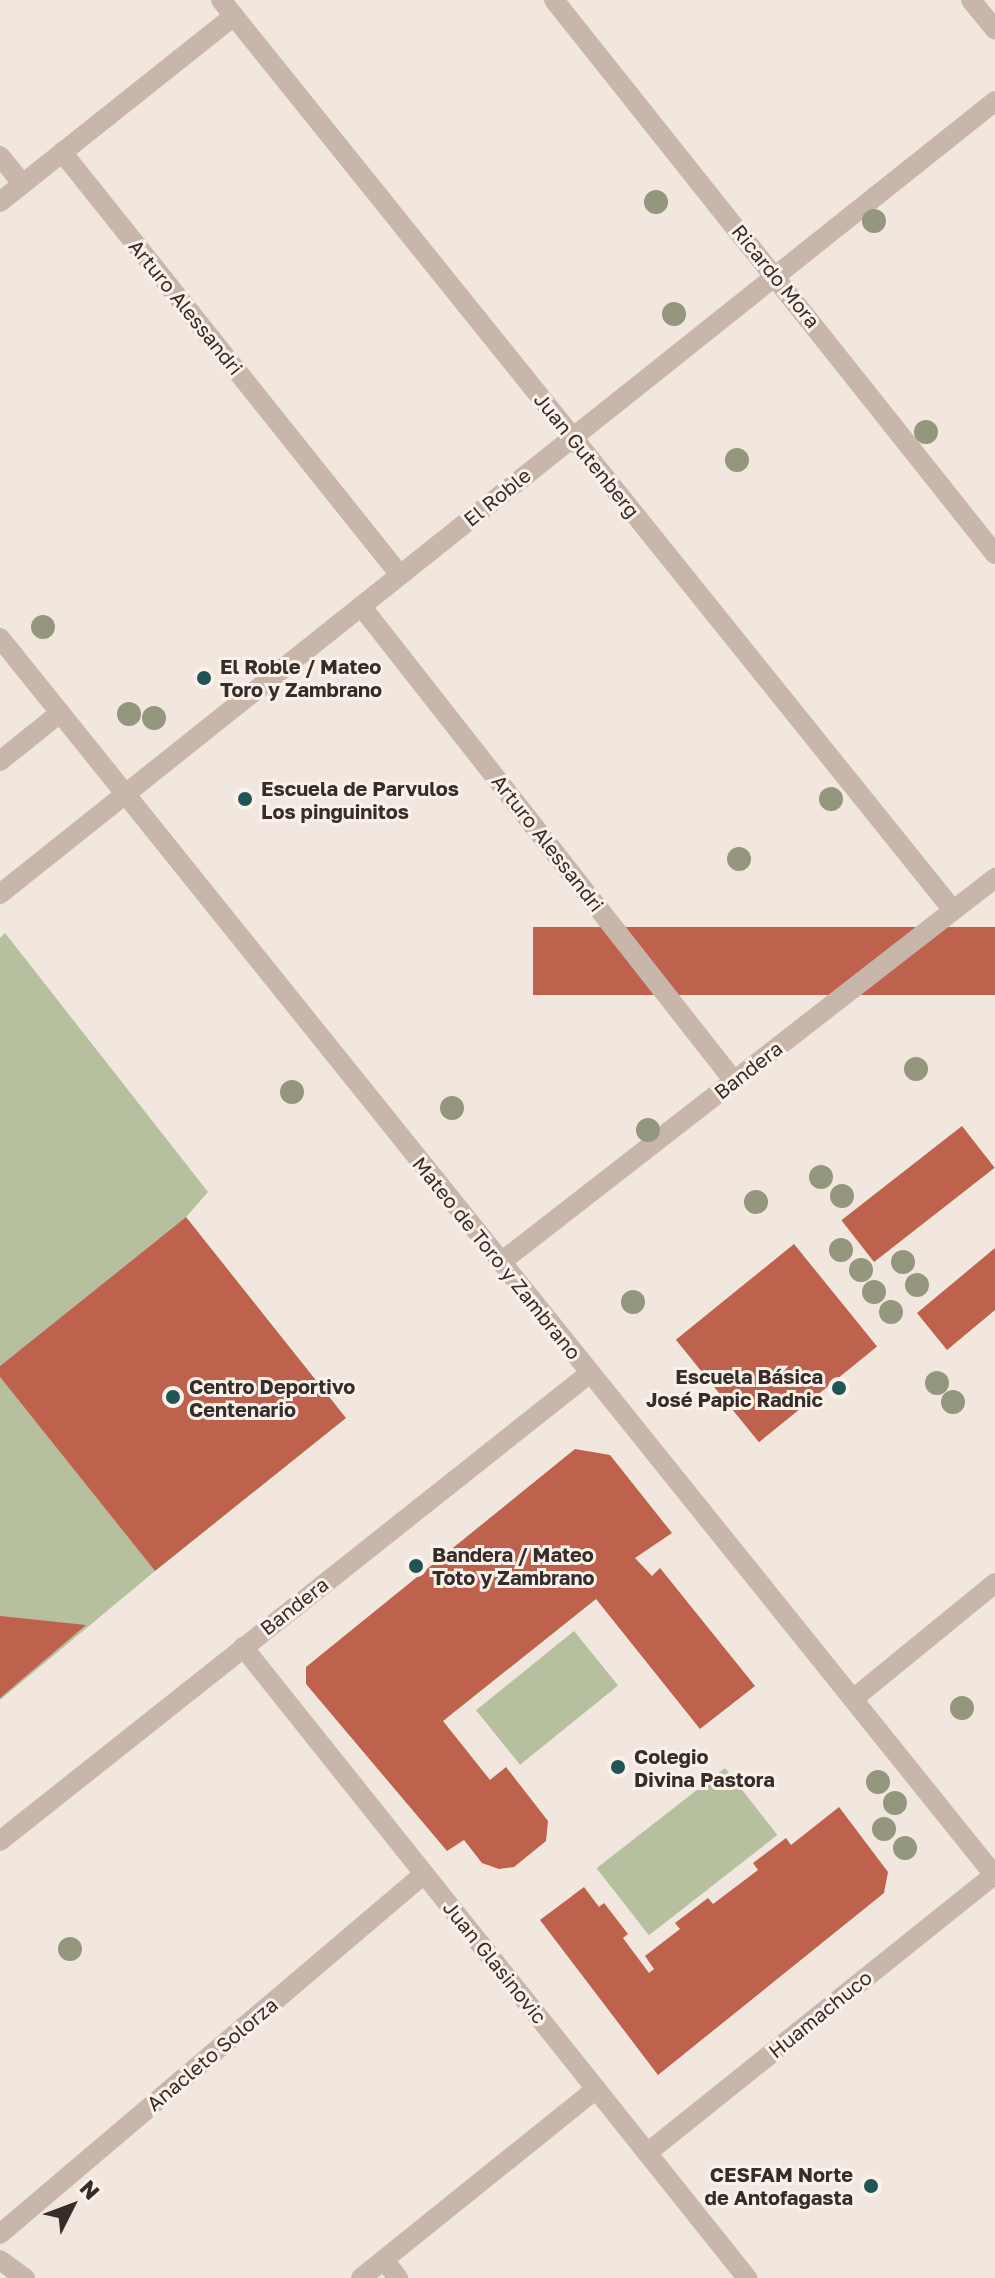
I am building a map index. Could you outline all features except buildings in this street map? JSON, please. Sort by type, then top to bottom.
[{"type":"street","name":"Ricardo Mora","points":[[554,0],[995,554]]},
{"type":"street","points":[[971,0],[995,30]]},
{"type":"street","points":[[0,202],[228,8]]},
{"type":"street","name":"Juan Gutenberg","points":[[228,8],[953,910]]},
{"type":"street","name":"El Roble","points":[[0,894],[995,101]]},
{"type":"street","name":"Arturo Alessandri","points":[[62,152],[400,575]]},
{"type":"street","points":[[0,156],[23,184]]},
{"type":"street","name":"Arturo Alessandri","points":[[361,606],[734,1081]]},
{"type":"street","name":"Mateo de Toro y Zambrano","points":[[0,638],[994,1875]]},
{"type":"street","points":[[0,761],[60,713]]},
{"type":"street","name":"Bandera","points":[[501,1262],[995,878]]},
{"type":"street","name":"Bandera","points":[[0,1841],[590,1373]]},
{"type":"street","points":[[853,1699],[995,1583]]},
{"type":"street","name":"Juan Glasinovic","points":[[243,1647],[747,2278]]},
{"type":"street","name":"Anacleto Solorza","points":[[0,2234],[424,1874]]},
{"type":"street","name":"Huamachuco","points":[[647,2153],[994,1875]]},
{"type":"street","points":[[361,2278],[596,2089]]},
{"type":"street","points":[[0,2260],[25,2278]]},
{"type":"street","points":[[384,2260],[398,2278]]},
{"type":"green space","points":[[5,933],[208,1192],[186,1217],[0,1366],[0,938]]},
{"type":"green space","points":[[0,1377],[155,1571],[0,1700]]},
{"type":"green space","points":[[574,1631],[618,1685],[520,1765],[476,1710]]},
{"type":"green space","points":[[725,1768],[777,1835],[649,1935],[597,1868]]},
{"type":"place","name":"El Roble / Mateo Toro y Zambrano","points":[[204,678]]},
{"type":"place","name":"Escuela de Parvulos Los pinguinitos","points":[[245,799]]},
{"type":"place","name":"Escuela Básica José Papic Radnic","points":[[839,1388]]},
{"type":"place","name":"Centro Deportivo Centenario","points":[[173,1397]]},
{"type":"place","name":"Bandera / Mateo Toto y Zambrano","points":[[416,1566]]},
{"type":"place","name":"Colegio Divina Pastora","points":[[618,1767]]},
{"type":"place","name":"CESFAM Norte de Antofagasta","points":[[871,2186]]}]
